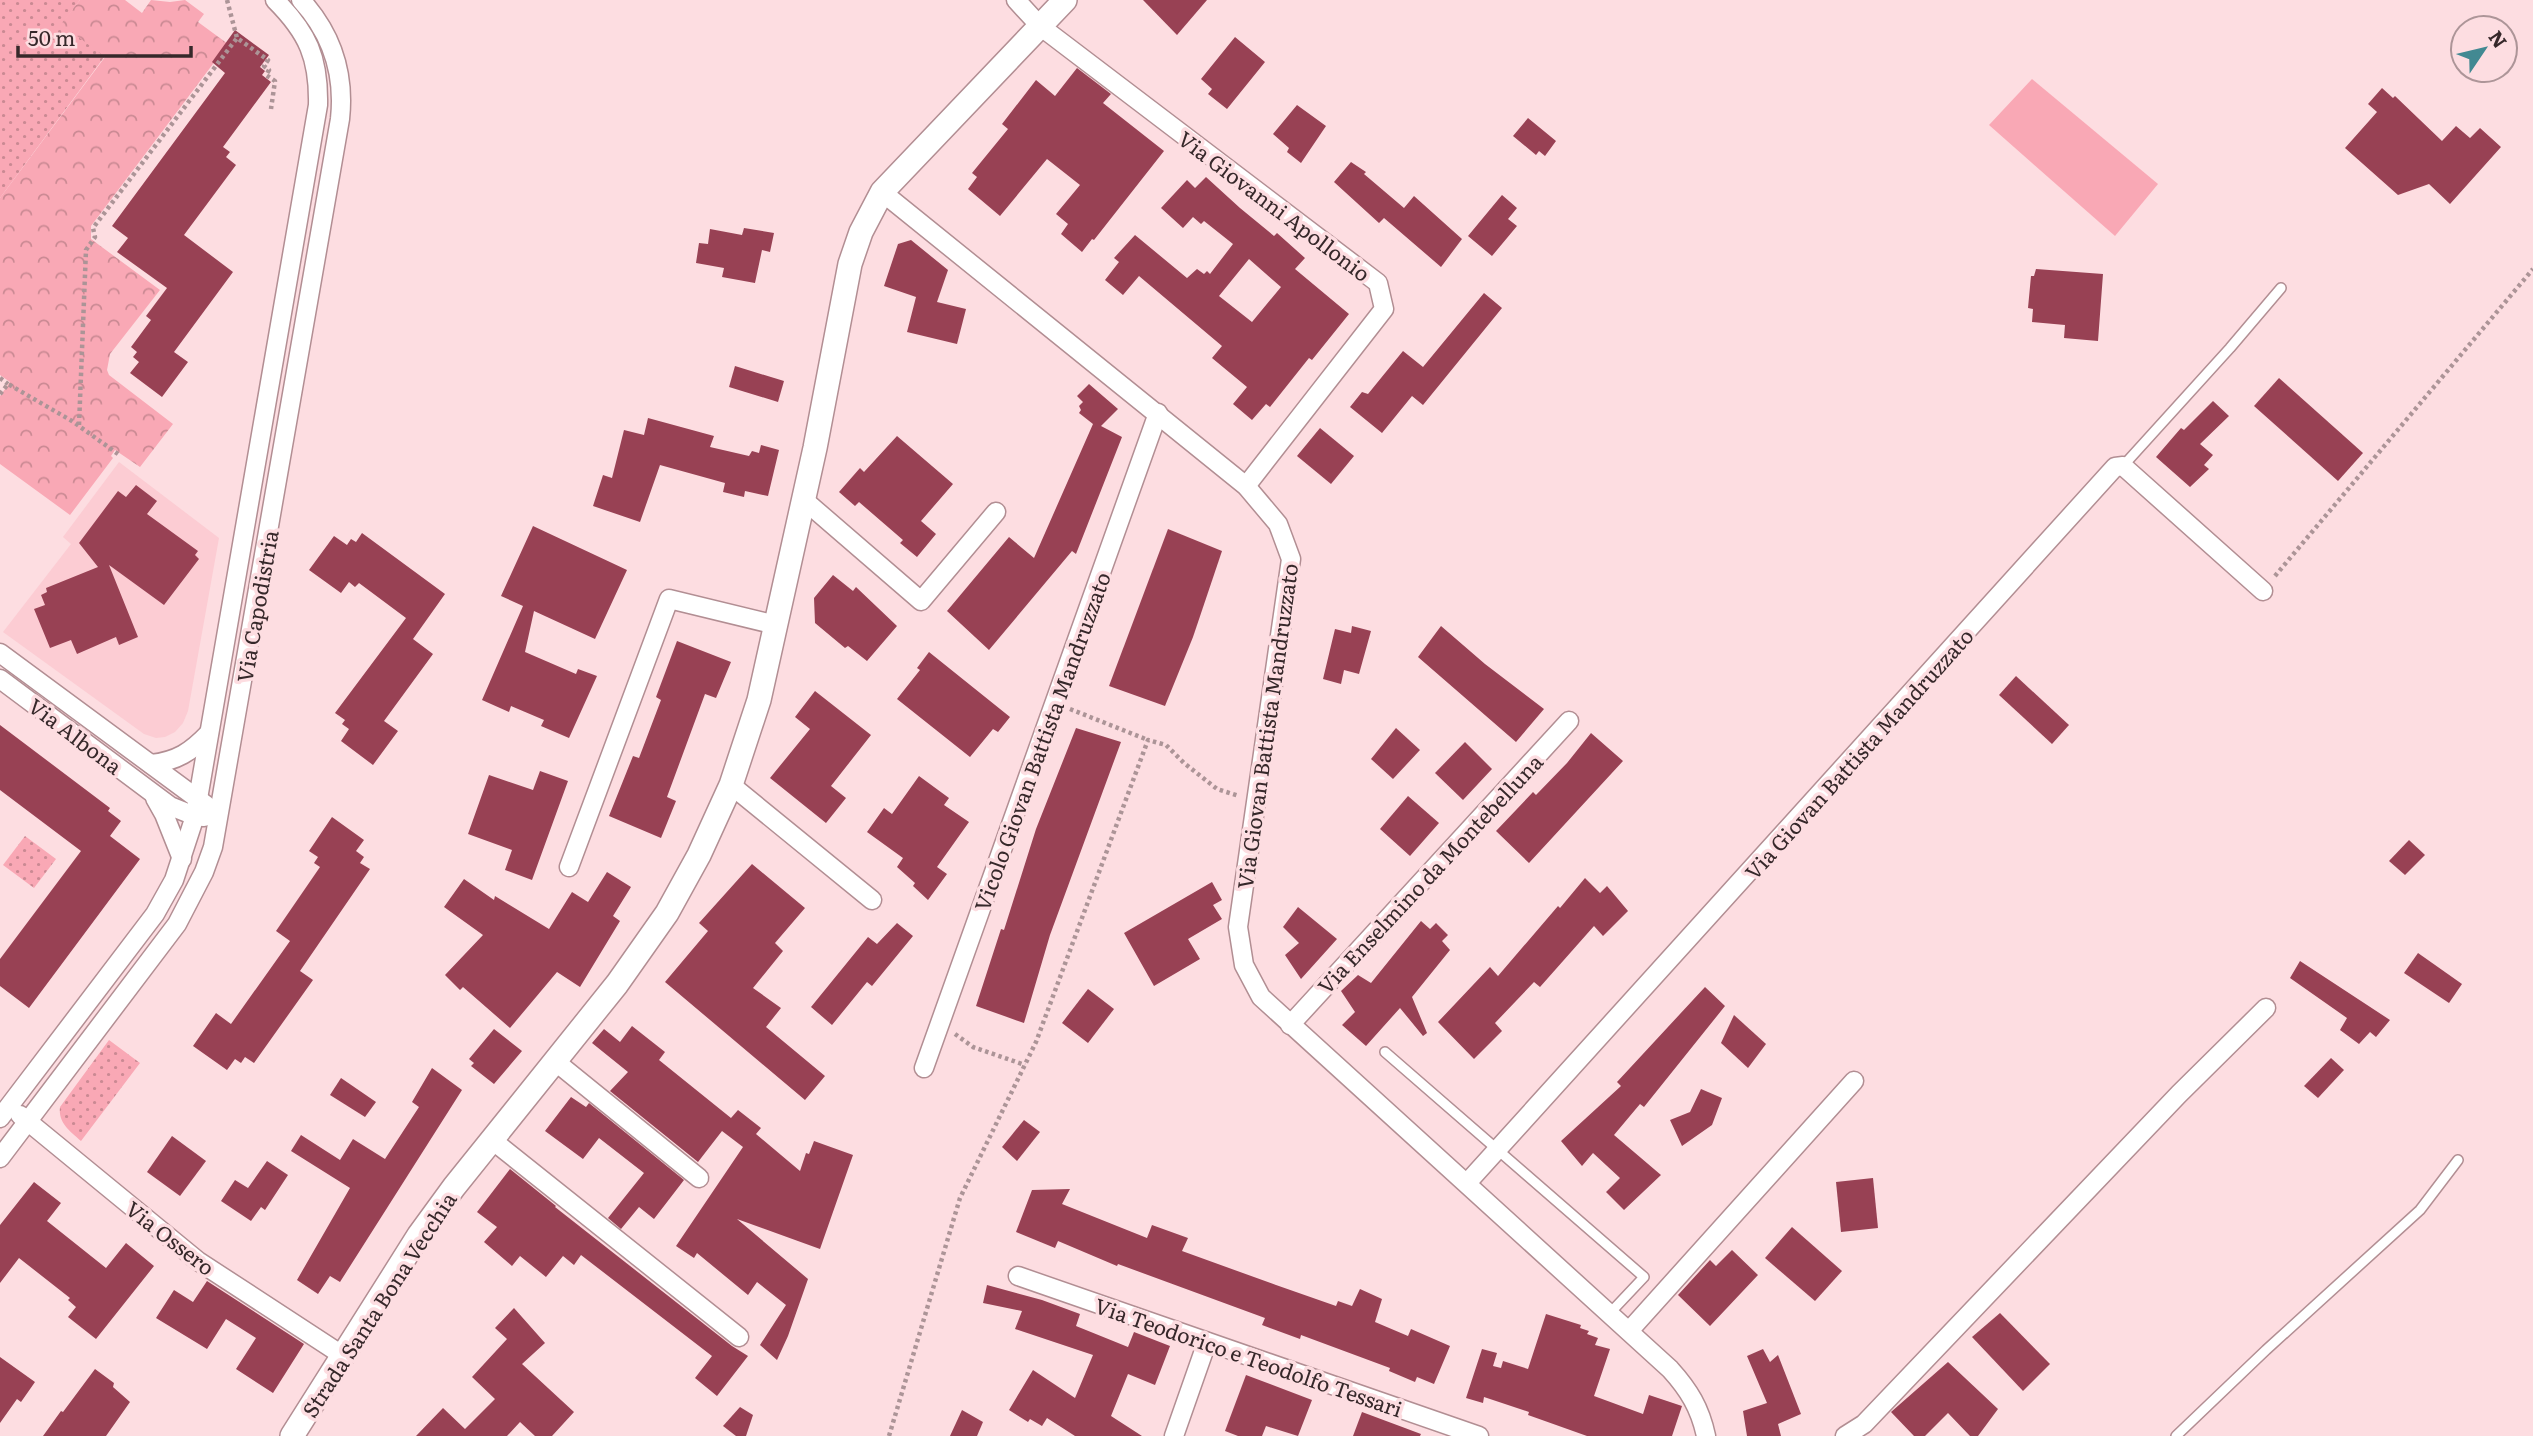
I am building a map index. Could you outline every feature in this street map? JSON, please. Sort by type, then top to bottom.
[{"type":"street","name":"Via Capodistria","points":[[4,1112],[166,898],[182,859],[197,807],[318,105],[316,62],[308,40],[275,0]]},
{"type":"street","name":"Via Capodistria","points":[[0,1158],[177,924],[204,872],[213,847],[340,119],[341,85],[332,46],[313,13],[302,0]]},
{"type":"street","points":[[1016,0],[1040,26]]},
{"type":"street","name":"Strada Santa Bona Vecchia","points":[[292,1436],[419,1234],[617,984],[667,913],[699,855],[731,785],[755,713],[803,500],[850,264],[866,222],[882,192],[1065,0]]},
{"type":"street","name":"Via Giovanni Apollonio","points":[[1040,26],[1378,283],[1384,309],[1246,486]]},
{"type":"street","name":"Via Giovan Battista Mandruzzato","points":[[882,192],[1246,486],[1278,524],[1291,559],[1238,927],[1244,965],[1261,997],[1290,1025],[1610,1313],[1683,1384],[1699,1410],[1706,1436]]},
{"type":"street","name":"Vicolo Giovan Battista Mandruzzato","points":[[924,1068],[1158,413]]},
{"type":"street","points":[[2123,466],[2263,591]]},
{"type":"street","name":"Via Giovan Battista Mandruzzato","points":[[1467,1183],[2115,467],[2123,466]]},
{"type":"street","points":[[803,500],[921,601],[996,512]]},
{"type":"street","points":[[569,867],[668,598],[776,625]]},
{"type":"street","name":"Via Albona","points":[[0,653],[151,764],[197,807],[218,818]]},
{"type":"street","name":"Via Albona","points":[[0,679],[170,806],[197,807]]},
{"type":"street","name":"Via Enselmino da Montebelluna","points":[[1290,1025],[1569,721]]},
{"type":"street","name":"Via Albona","points":[[151,764],[183,757],[209,733]]},
{"type":"street","points":[[731,785],[872,900]]},
{"type":"street","name":"Via Albona","points":[[151,792],[164,814],[182,859]]},
{"type":"street","points":[[1845,1436],[1864,1424],[2179,1094],[2266,1008]]},
{"type":"street","points":[[556,1062],[699,1178]]},
{"type":"street","points":[[1629,1331],[1854,1081]]},
{"type":"street","name":"Via Ossero","points":[[4,1112],[27,1122],[198,1261],[342,1355]]},
{"type":"street","points":[[492,1140],[738,1337]]},
{"type":"street","name":"Via Teodorico e Teodolfo Tessari","points":[[1018,1276],[1479,1436]]},
{"type":"street","points":[[1174,1436],[1207,1342]]},
{"type":"lane","points":[[2123,466],[2281,288]]},
{"type":"lane","points":[[1385,1052],[1644,1277],[1610,1313]]},
{"type":"lane","points":[[2176,1436],[2420,1210],[2458,1160]]},
{"type":"path","points":[[227,0],[237,38],[268,60],[264,66],[269,70],[266,75],[275,81],[271,109]]},
{"type":"path","points":[[79,425],[86,250],[95,237],[93,228],[237,38]]},
{"type":"path","points":[[2263,591],[2533,268]]},
{"type":"path","points":[[0,378],[79,425],[118,454]]},
{"type":"path","points":[[0,394],[8,384]]},
{"type":"path","points":[[1066,708],[1166,745],[1217,789],[1256,802]]},
{"type":"path","points":[[889,1436],[960,1198],[1036,1041],[1148,740]]},
{"type":"shaded area","points":[[119,462],[219,538],[188,711],[183,723],[175,732],[165,737],[156,738],[144,734],[3,632],[71,544],[63,537]]},
{"type":"green space","points":[[0,0],[80,0],[62,24],[105,56],[0,198]]},
{"type":"green space","points":[[80,0],[125,0],[142,13],[151,0],[185,0],[204,14],[198,22],[228,44],[91,226],[91,239],[160,290],[110,354],[107,370],[109,375],[173,424],[140,467],[115,450],[111,456],[113,458],[70,515],[0,464],[0,396],[10,382],[0,375],[0,198],[105,57],[61,24]]},
{"type":"green space","points":[[2032,79],[2158,184],[2115,236],[1989,125]]},
{"type":"green space","points":[[25,836],[56,859],[34,888],[3,865]]},
{"type":"green space","points":[[109,1040],[140,1063],[81,1141],[63,1122],[60,1107]]},
{"type":"building","points":[[1143,0],[1207,0],[1177,35]]},
{"type":"building","points":[[235,30],[269,55],[260,67],[265,71],[262,75],[271,82],[223,147],[230,152],[226,157],[236,165],[184,235],[233,272],[174,352],[188,362],[162,397],[130,373],[139,362],[133,357],[137,352],[131,347],[151,320],[146,316],[167,288],[117,252],[128,238],[112,226],[225,73],[212,62]]},
{"type":"building","points":[[1235,37],[1265,62],[1227,109],[1208,94],[1212,89],[1201,79]]},
{"type":"building","points":[[1077,68],[1111,94],[1103,103],[1164,151],[1082,252],[1061,234],[1068,224],[1056,214],[1080,185],[1047,159],[1000,216],[968,189],[977,177],[972,173],[1008,129],[1002,124],[1036,80],[1055,96]]},
{"type":"building","points":[[2382,88],[2393,98],[2395,96],[2442,141],[2456,126],[2470,138],[2480,128],[2501,147],[2450,204],[2429,184],[2398,195],[2345,148],[2377,112],[2368,104]]},
{"type":"building","points":[[1297,105],[1326,126],[1301,163],[1287,152],[1289,148],[1273,134]]},
{"type":"building","points":[[1528,118],[1556,141],[1545,156],[1539,151],[1536,155],[1513,136]]},
{"type":"building","points":[[1351,162],[1366,172],[1364,174],[1404,208],[1414,196],[1462,239],[1441,267],[1384,218],[1379,223],[1334,182]]},
{"type":"building","points":[[1206,177],[1274,236],[1277,233],[1305,258],[1295,269],[1349,314],[1270,407],[1266,404],[1252,420],[1233,404],[1247,387],[1212,358],[1222,346],[1139,276],[1123,295],[1105,280],[1119,262],[1114,258],[1135,235],[1187,278],[1197,269],[1204,274],[1207,271],[1210,274],[1233,244],[1204,221],[1201,224],[1193,217],[1183,228],[1161,208],[1187,180],[1195,188]],"holes":[[[1249,259],[1281,287],[1252,322],[1219,296]]]},
{"type":"building","points":[[1502,195],[1517,208],[1508,219],[1517,226],[1492,256],[1468,236]]},
{"type":"building","points":[[744,228],[774,233],[770,252],[762,250],[755,283],[722,277],[724,268],[696,263],[699,243],[708,244],[710,229],[742,235]]},
{"type":"building","points":[[911,240],[948,270],[937,302],[966,309],[957,344],[907,332],[916,297],[884,286],[898,244]]},
{"type":"building","points":[[2036,269],[2103,274],[2098,341],[2064,338],[2065,325],[2032,322],[2033,309],[2028,308],[2031,276],[2034,276]]},
{"type":"building","points":[[1484,293],[1502,308],[1423,405],[1412,396],[1382,433],[1350,407],[1362,392],[1368,394],[1403,351],[1423,367]]},
{"type":"building","points":[[735,366],[784,381],[778,402],[729,387]]},
{"type":"building","points":[[2279,378],[2363,453],[2338,481],[2254,406]]},
{"type":"building","points":[[1089,384],[1118,409],[1101,426],[1122,437],[1076,554],[1072,551],[989,650],[947,611],[1009,537],[1034,558],[1093,424],[1079,413],[1079,406],[1083,402],[1077,396]]},
{"type":"building","points":[[2213,401],[2229,416],[2200,444],[2213,455],[2204,465],[2209,469],[2190,487],[2156,457],[2181,428],[2184,430]]},
{"type":"building","points":[[648,418],[714,436],[710,447],[749,456],[752,451],[759,453],[761,445],[779,450],[768,496],[745,491],[744,497],[723,492],[725,483],[660,465],[640,522],[593,506],[603,475],[612,478],[624,430],[644,435]]},
{"type":"building","points":[[1320,428],[1354,456],[1331,484],[1297,456]]},
{"type":"building","points":[[897,436],[953,484],[921,521],[936,534],[917,557],[900,543],[903,540],[859,502],[855,506],[839,492],[860,468],[864,472]]},
{"type":"building","points":[[136,485],[157,501],[147,514],[198,551],[195,555],[199,559],[164,605],[109,565],[138,637],[119,645],[116,637],[77,654],[71,640],[50,648],[34,609],[45,605],[41,595],[47,592],[46,588],[98,567],[79,543],[118,491],[126,497]]},
{"type":"building","points":[[533,526],[627,570],[595,639],[534,611],[525,652],[576,674],[578,669],[597,676],[569,738],[541,726],[544,720],[511,706],[509,712],[482,700],[523,606],[501,596]]},
{"type":"building","points":[[1168,529],[1222,551],[1193,637],[1165,706],[1109,686]]},
{"type":"building","points":[[362,533],[445,594],[413,639],[433,654],[384,721],[398,731],[373,765],[341,741],[349,729],[342,724],[345,720],[335,713],[406,618],[359,583],[355,587],[349,582],[341,593],[309,570],[334,536],[347,545],[351,539],[356,542]]},
{"type":"building","points":[[833,575],[853,591],[856,587],[897,626],[867,661],[848,646],[845,648],[815,623],[814,598]]},
{"type":"building","points":[[1352,626],[1371,631],[1359,674],[1344,670],[1341,684],[1323,679],[1335,629],[1351,633]]},
{"type":"building","points":[[1441,626],[1544,709],[1516,742],[1418,657]]},
{"type":"building","points":[[677,641],[731,662],[716,698],[705,694],[667,797],[676,801],[661,838],[609,816],[633,756],[639,758],[661,700],[656,697]]},
{"type":"building","points":[[929,652],[1010,717],[998,732],[993,729],[970,757],[897,699],[920,670],[917,668]]},
{"type":"building","points":[[2016,676],[2069,725],[2052,744],[1999,695]]},
{"type":"building","points":[[815,691],[871,735],[831,786],[846,798],[826,823],[770,778],[810,729],[795,717]]},
{"type":"building","points":[[0,725],[110,808],[108,811],[121,821],[110,836],[140,859],[29,1008],[0,986],[0,959],[81,851],[0,790]]},
{"type":"building","points":[[1076,728],[1121,742],[1050,935],[1024,1023],[976,1006],[1001,929],[1004,930],[1036,829]]},
{"type":"building","points":[[1396,728],[1420,750],[1393,779],[1371,759]]},
{"type":"building","points":[[1591,733],[1623,761],[1529,863],[1496,831],[1533,792],[1536,795]]},
{"type":"building","points":[[1465,742],[1492,769],[1463,800],[1435,773]]},
{"type":"building","points":[[540,771],[568,781],[532,880],[505,870],[512,850],[468,834],[489,775],[533,790]]},
{"type":"building","points":[[919,776],[949,798],[944,805],[969,822],[937,867],[947,874],[928,900],[913,886],[915,883],[897,867],[903,858],[867,832],[884,808],[892,814]]},
{"type":"building","points":[[1408,796],[1439,823],[1410,856],[1380,829]]},
{"type":"building","points":[[332,817],[364,840],[356,851],[364,857],[360,863],[370,869],[300,971],[313,980],[254,1063],[245,1057],[241,1063],[235,1059],[227,1070],[193,1046],[216,1013],[231,1024],[290,941],[276,931],[320,867],[314,863],[318,857],[309,851]]},
{"type":"building","points":[[2409,840],[2425,855],[2405,875],[2389,861]]},
{"type":"building","points":[[752,864],[805,908],[775,943],[783,951],[753,988],[781,1008],[766,1027],[825,1076],[805,1100],[665,982],[708,931],[699,923]]},
{"type":"building","points":[[607,872],[631,887],[613,916],[620,921],[580,987],[557,972],[510,1028],[463,987],[460,990],[445,975],[483,935],[444,907],[464,879],[494,900],[495,896],[549,929],[572,892],[588,902]]},
{"type":"building","points":[[1585,878],[1600,893],[1607,886],[1628,911],[1603,936],[1594,926],[1540,987],[1534,982],[1495,1023],[1502,1031],[1474,1059],[1438,1022],[1490,967],[1498,976]]},
{"type":"building","points":[[1212,882],[1222,900],[1213,905],[1222,919],[1188,939],[1200,959],[1154,986],[1124,933]]},
{"type":"building","points":[[1298,907],[1337,939],[1301,979],[1285,955],[1299,943],[1283,927]]},
{"type":"building","points":[[1421,921],[1430,929],[1436,923],[1448,935],[1442,941],[1450,950],[1412,997],[1427,1033],[1423,1036],[1400,1008],[1366,1046],[1342,1025],[1355,1012],[1341,991],[1358,975],[1371,983]]},
{"type":"building","points":[[897,923],[913,936],[872,986],[867,982],[832,1025],[811,1007],[868,937],[877,944]]},
{"type":"building","points":[[2418,953],[2462,984],[2449,1003],[2404,973]]},
{"type":"building","points":[[2300,961],[2390,1020],[2376,1037],[2370,1032],[2359,1044],[2340,1030],[2347,1018],[2290,978]]},
{"type":"building","points":[[1705,987],[1725,1006],[1644,1107],[1640,1104],[1614,1135],[1661,1175],[1624,1210],[1606,1192],[1620,1178],[1593,1153],[1582,1166],[1561,1141],[1621,1086],[1617,1082]]},
{"type":"building","points":[[1088,989],[1114,1009],[1088,1043],[1062,1023]]},
{"type":"building","points":[[1734,1015],[1766,1044],[1748,1068],[1721,1043]]},
{"type":"building","points":[[632,1026],[665,1052],[659,1060],[731,1118],[738,1110],[761,1128],[756,1134],[800,1171],[806,1153],[809,1154],[814,1141],[853,1155],[820,1249],[737,1219],[808,1279],[777,1360],[760,1345],[786,1305],[757,1282],[748,1295],[697,1253],[694,1258],[676,1246],[743,1147],[722,1131],[698,1162],[610,1091],[628,1072],[592,1043],[604,1029],[620,1042]]},
{"type":"building","points":[[494,1029],[522,1051],[494,1084],[471,1066],[474,1063],[469,1059]]},
{"type":"building","points":[[2331,1058],[2344,1070],[2318,1098],[2304,1086]]},
{"type":"building","points":[[432,1068],[462,1090],[340,1282],[330,1276],[318,1294],[297,1280],[350,1188],[291,1151],[301,1135],[340,1160],[353,1139],[385,1159],[419,1107],[412,1102]]},
{"type":"building","points":[[341,1078],[376,1102],[365,1117],[330,1095]]},
{"type":"building","points":[[1701,1089],[1722,1098],[1712,1125],[1682,1146],[1670,1120],[1690,1112]]},
{"type":"building","points":[[571,1097],[586,1107],[589,1103],[684,1180],[654,1219],[639,1207],[621,1229],[608,1218],[644,1173],[599,1138],[583,1159],[545,1131]]},
{"type":"building","points":[[1024,1120],[1040,1132],[1017,1161],[1002,1147]]},
{"type":"building","points":[[172,1136],[206,1161],[180,1196],[147,1172]]},
{"type":"building","points":[[267,1161],[288,1175],[265,1210],[261,1207],[251,1221],[221,1201],[235,1180],[248,1188]]},
{"type":"building","points":[[510,1169],[748,1356],[717,1396],[695,1378],[712,1356],[581,1255],[574,1265],[563,1256],[546,1277],[520,1256],[512,1266],[484,1242],[497,1227],[477,1212]]},
{"type":"building","points":[[1873,1178],[1878,1228],[1841,1232],[1836,1182]]},
{"type":"building","points":[[34,1182],[61,1203],[47,1221],[106,1268],[126,1243],[154,1266],[96,1339],[68,1317],[76,1307],[68,1300],[70,1298],[19,1258],[0,1283],[0,1225]]},
{"type":"building","points":[[1070,1189],[1062,1204],[1147,1238],[1152,1225],[1188,1238],[1182,1251],[1276,1285],[1336,1306],[1338,1301],[1352,1306],[1360,1289],[1382,1299],[1375,1322],[1408,1336],[1411,1329],[1450,1346],[1434,1384],[1417,1377],[1415,1382],[1389,1371],[1390,1368],[1301,1335],[1300,1339],[1262,1325],[1265,1318],[1118,1264],[1117,1266],[1058,1241],[1055,1248],[1016,1232],[1032,1190]]},
{"type":"building","points":[[1792,1227],[1842,1271],[1815,1301],[1765,1258]]},
{"type":"building","points":[[1732,1250],[1758,1275],[1710,1326],[1678,1295],[1710,1260],[1716,1266]]},
{"type":"building","points":[[207,1281],[304,1344],[273,1393],[236,1369],[256,1338],[226,1319],[207,1349],[156,1318],[174,1290],[193,1302]]},
{"type":"building","points":[[987,1285],[1080,1314],[1076,1326],[1128,1347],[1134,1332],[1170,1346],[1155,1385],[1128,1374],[1111,1416],[1142,1436],[1075,1436],[1047,1418],[1042,1426],[1030,1419],[1028,1422],[1009,1410],[1033,1370],[1075,1398],[1093,1355],[1015,1329],[1022,1311],[983,1303]]},
{"type":"building","points":[[514,1308],[545,1343],[522,1364],[574,1412],[552,1436],[535,1436],[520,1422],[507,1436],[416,1436],[443,1408],[465,1429],[495,1399],[472,1377],[507,1339],[495,1328]]},
{"type":"building","points":[[2000,1313],[2050,1364],[2023,1391],[1972,1337]]},
{"type":"building","points":[[1546,1314],[1581,1325],[1580,1328],[1589,1331],[1587,1334],[1598,1338],[1595,1345],[1610,1349],[1594,1396],[1643,1414],[1649,1395],[1682,1406],[1672,1436],[1587,1436],[1484,1397],[1483,1403],[1466,1398],[1482,1349],[1497,1353],[1493,1366],[1501,1368],[1503,1361],[1528,1369]]},
{"type":"building","points":[[1763,1349],[1770,1362],[1778,1355],[1801,1414],[1778,1424],[1781,1436],[1747,1436],[1743,1411],[1767,1403],[1747,1356]]},
{"type":"building","points":[[0,1357],[35,1382],[21,1402],[17,1399],[0,1423]]},
{"type":"building","points":[[1948,1362],[1998,1409],[1978,1436],[1970,1436],[1948,1413],[1925,1436],[1914,1436],[1891,1412]]},
{"type":"building","points":[[95,1369],[114,1383],[113,1387],[130,1402],[106,1436],[43,1436],[61,1411],[63,1412]]},
{"type":"building","points":[[1246,1375],[1312,1400],[1298,1436],[1266,1426],[1262,1436],[1238,1436],[1225,1431]]},
{"type":"building","points":[[740,1407],[753,1415],[746,1436],[736,1436],[723,1426]]},
{"type":"building","points":[[962,1410],[983,1422],[977,1436],[950,1436]]},
{"type":"building","points":[[1362,1412],[1421,1434],[1353,1436]]}]
